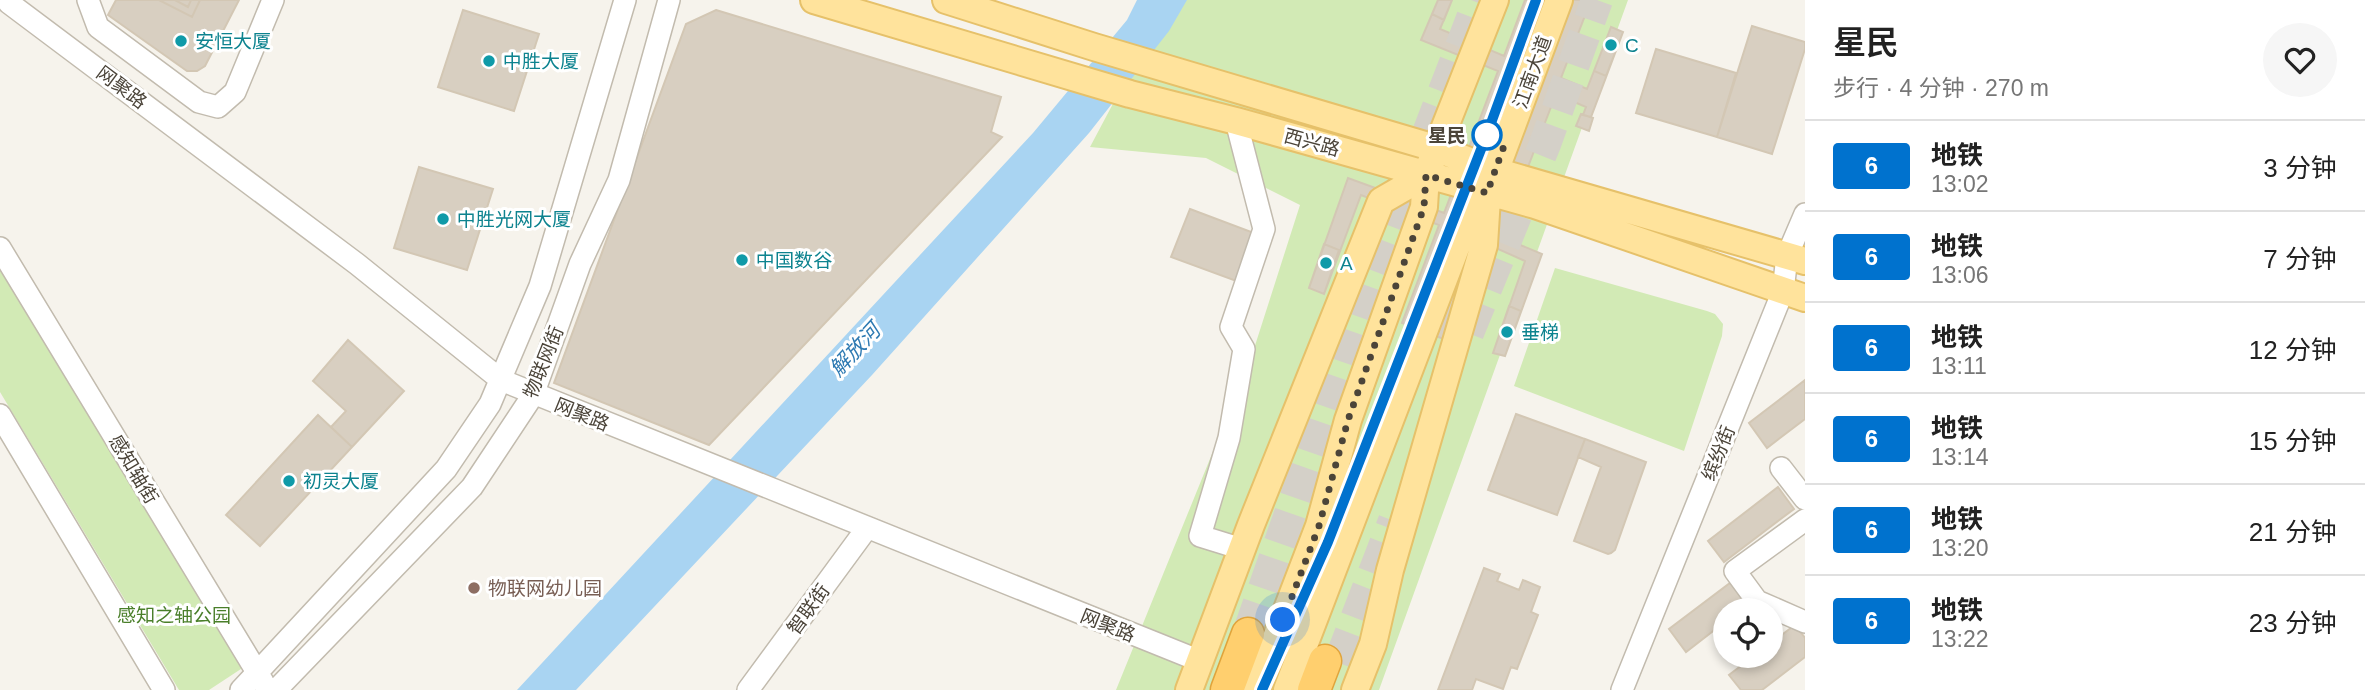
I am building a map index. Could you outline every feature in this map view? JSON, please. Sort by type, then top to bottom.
[{"type":"highway","points":[[1227,690],[1248,634]]},
{"type":"highway","points":[[1314,690],[1331,671]]},
{"type":"main road","name":"西兴路","points":[[814,0],[1130,94],[1426,175],[1491,182],[1796,259]]},
{"type":"main road","name":"西兴路","points":[[946,0],[1438,149],[1535,205],[1794,294]]},
{"type":"main road","points":[[1256,690],[1319,526],[1348,420],[1424,207],[1426,175],[1495,0]]},
{"type":"main road","name":"江南大道","points":[[1287,690],[1457,245],[1491,182],[1559,0]]},
{"type":"main road","points":[[1189,690],[1242,549],[1381,201],[1426,175]]},
{"type":"main road","points":[[1355,690],[1373,645],[1390,570],[1484,245],[1491,182]]},
{"type":"street","points":[[88,0],[98,27],[199,102],[218,107],[235,92],[273,0]]},
{"type":"street","name":"物联网街","points":[[241,690],[262,681],[446,469],[490,404],[540,286],[625,0]]},
{"type":"street","name":"物联网街","points":[[276,690],[472,486],[533,394],[580,264],[619,180],[669,0]]},
{"type":"street","name":"网聚路","points":[[7,6],[358,264],[501,380],[1200,661]]},
{"type":"street","points":[[1236,121],[1264,229],[1231,327],[1244,349],[1229,438],[1200,536],[1242,549]]},
{"type":"street","name":"缤纷街","points":[[1628,689],[1794,294],[1796,259],[1805,214]]},
{"type":"street","name":"感知轴街","points":[[0,248],[262,681]]},
{"type":"street","points":[[0,415],[164,690]]},
{"type":"street","points":[[1781,468],[1805,499]]},
{"type":"street","points":[[1805,520],[1735,571],[1757,601],[1805,622]]},
{"type":"street","name":"智联街","points":[[748,690],[867,528]]},
{"type":"green space","points":[[1168,0],[1628,0],[1379,690],[1116,690],[1251,358],[1300,205],[1206,158],[1090,147]]},
{"type":"green space","name":"感知之轴公园","points":[[0,265],[244,667],[209,690],[179,690],[0,392]]},
{"type":"green space","points":[[1555,268],[1707,311],[1715,314],[1723,324],[1722,336],[1684,451],[1514,386]]},
{"type":"water","name":"解放河","points":[[1137,0],[1187,0],[1169,31],[1089,133],[872,375],[576,690],[517,690],[1033,133],[1127,20]]},
{"type":"building","name":"安恒大厦","points":[[116,0],[159,0],[192,17],[200,0],[239,0],[205,66],[197,71],[187,71],[108,15]]},
{"type":"building","name":"安恒大厦","points":[[159,0],[200,0],[192,17]]},
{"type":"building","points":[[175,0],[191,0],[188,7]]},
{"type":"building","name":"星民","points":[[1438,0],[1452,0],[1440,29],[1504,56],[1525,0],[1591,0],[1561,78],[1587,89],[1611,27],[1623,32],[1591,117],[1583,115],[1586,107],[1556,94],[1501,237],[1542,254],[1505,356],[1493,353],[1525,261],[1496,248],[1459,345],[1402,323],[1439,225],[1361,195],[1324,294],[1309,288],[1348,178],[1444,213],[1498,71],[1421,40]]},
{"type":"building","points":[[1438,0],[1452,0],[1444,20],[1432,14]]},
{"type":"building","name":"中胜大厦","points":[[463,10],[539,34],[514,111],[438,87]]},
{"type":"building","name":"中国数谷","points":[[716,10],[1001,97],[991,132],[1002,137],[709,445],[554,383],[686,24]]},
{"type":"building","points":[[1752,26],[1805,42],[1772,154],[1717,137]]},
{"type":"building","name":"C","points":[[1611,27],[1623,32],[1606,76],[1594,71]]},
{"type":"building","points":[[1656,49],[1736,73],[1717,137],[1636,113]]},
{"type":"building","points":[[1581,114],[1593,118],[1589,131],[1576,126]]},
{"type":"building","name":"中胜光网大厦","points":[[419,167],[493,189],[467,270],[394,248]]},
{"type":"building","points":[[1190,209],[1270,239],[1250,286],[1171,257]]},
{"type":"building","name":"A","points":[[1324,244],[1339,250],[1324,294],[1309,288]]},
{"type":"building","name":"垂梯","points":[[1509,306],[1521,311],[1505,356],[1493,353]]},
{"type":"building","points":[[348,340],[404,391],[352,447],[331,427],[346,411],[313,381]]},
{"type":"building","points":[[1805,380],[1805,419],[1767,448],[1749,423]]},
{"type":"building","points":[[1516,414],[1585,439],[1557,515],[1488,490]]},
{"type":"building","name":"初灵大厦","points":[[318,415],[352,447],[260,546],[226,515]]},
{"type":"building","points":[[1585,439],[1646,462],[1615,550],[1608,554],[1574,541],[1601,467],[1578,457]]},
{"type":"building","points":[[1778,487],[1794,509],[1724,562],[1708,541]]},
{"type":"building","points":[[1484,568],[1500,574],[1497,581],[1519,590],[1523,580],[1540,587],[1531,612],[1538,615],[1517,669],[1511,667],[1503,689],[1476,679],[1472,690],[1438,690]]},
{"type":"building","points":[[1730,583],[1742,598],[1713,598],[1713,631],[1686,652],[1669,629]]},
{"type":"building","points":[[1795,625],[1805,638],[1805,657],[1762,690],[1741,690],[1729,675],[1738,668],[1783,668],[1783,634]]},
{"type":"tunnel","points":[[1248,634],[1374,274],[1479,0]]},
{"type":"tunnel","points":[[1468,333],[1545,144],[1597,0]]},
{"type":"tunnel","points":[[1339,663],[1394,521]]},
{"type":"metro line","name":"6","points":[[1262,690],[1328,542],[1487,134],[1536,0]]},
{"type":"place","name":"安恒大厦","points":[[181,41]]},
{"type":"place","name":"C","points":[[1611,45]]},
{"type":"place","name":"中胜大厦","points":[[489,61]]},
{"type":"place","name":"星民","points":[[1487,135]]},
{"type":"place","name":"中胜光网大厦","points":[[443,219]]},
{"type":"place","name":"中国数谷","points":[[742,260]]},
{"type":"place","name":"A","points":[[1326,263]]},
{"type":"place","name":"垂梯","points":[[1507,332]]},
{"type":"place","name":"初灵大厦","points":[[289,481]]},
{"type":"place","name":"物联网幼儿园","points":[[474,588]]},
{"type":"route","points":[[1283,620],[1319,526],[1348,420],[1424,207],[1426,175],[1487,193],[1504,146],[1487,135]]}]
